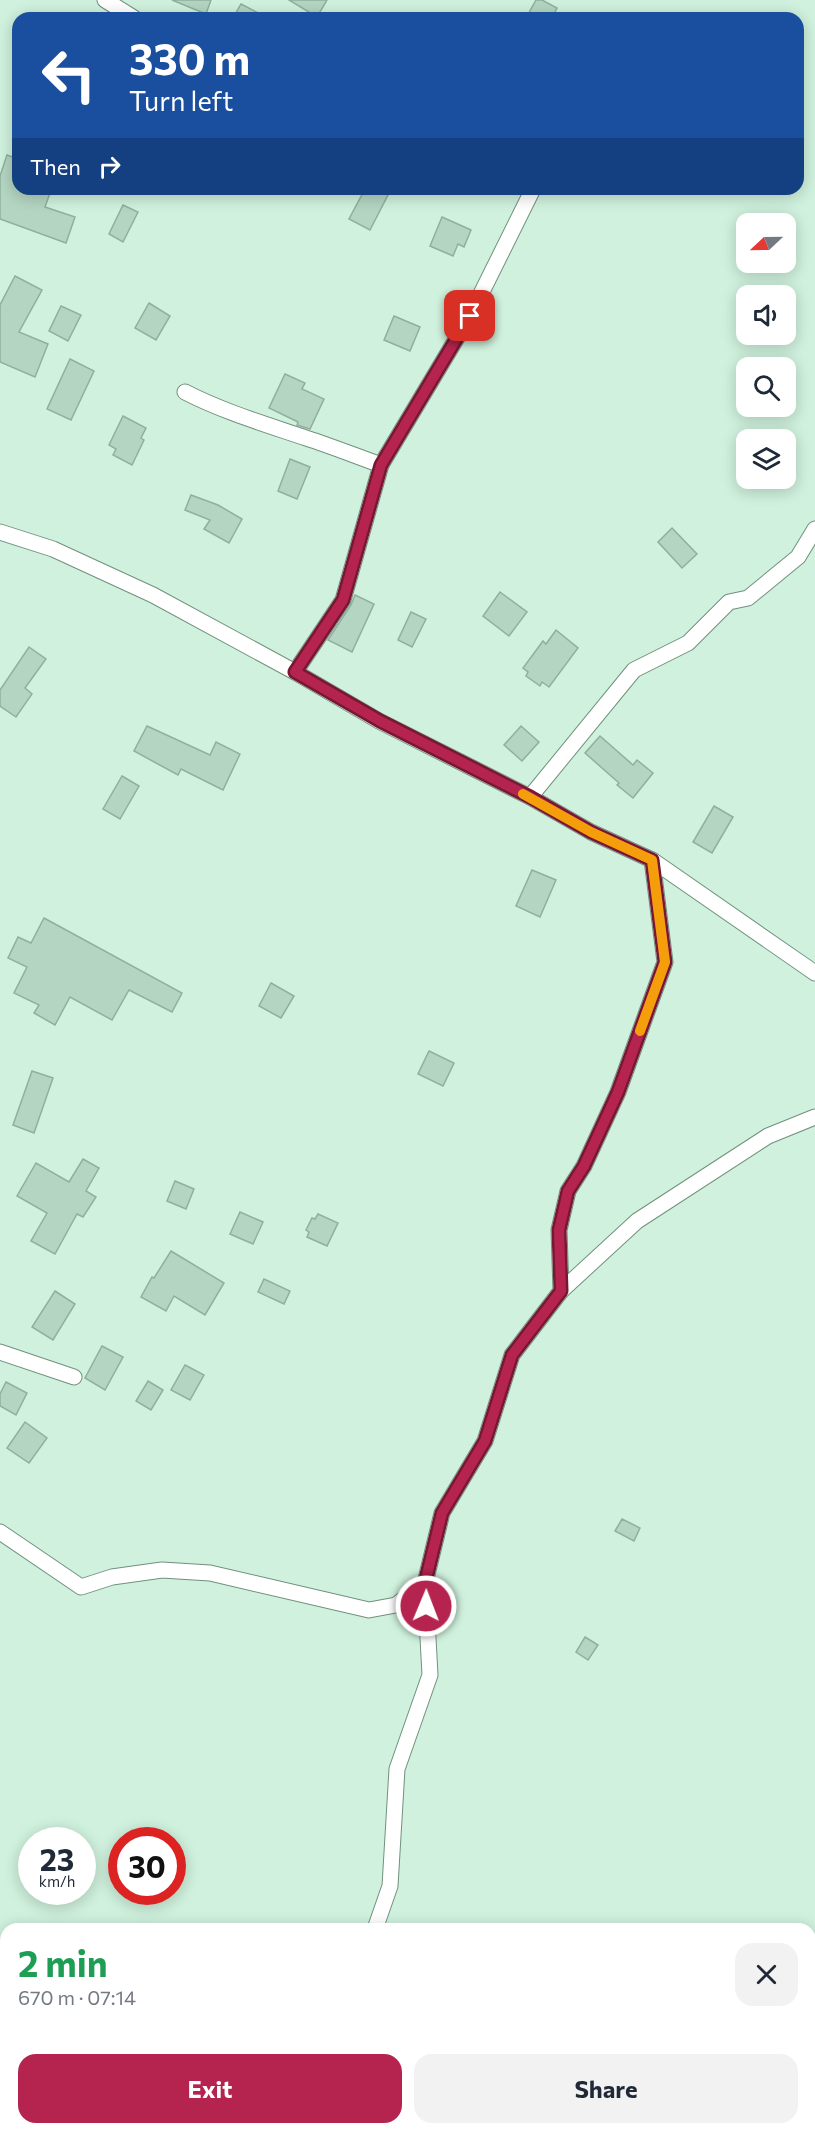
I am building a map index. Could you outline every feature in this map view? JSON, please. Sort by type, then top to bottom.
[{"type":"street","points":[[105,0],[124,12]]},
{"type":"street","points":[[295,672],[343,600],[381,465],[470,316],[530,195]]},
{"type":"street","points":[[185,392],[212,406],[381,465]]},
{"type":"street","points":[[530,797],[634,670],[688,643],[729,602],[748,598],[798,556],[815,529]]},
{"type":"street","points":[[0,532],[53,549],[153,595],[380,721],[530,797],[591,832],[652,860],[815,972]]},
{"type":"street","points":[[561,1291],[559,1230],[568,1191],[584,1166],[618,1092],[665,962],[652,860]]},
{"type":"street","points":[[377,1923],[390,1886],[397,1768],[430,1675],[425,1583],[442,1513],[485,1441],[512,1355],[561,1291],[637,1221],[768,1136],[815,1117]]},
{"type":"street","points":[[0,1352],[74,1377]]},
{"type":"street","points":[[0,1532],[81,1587],[112,1577],[162,1570],[210,1573],[369,1610],[396,1605],[425,1583]]},
{"type":"building","points":[[172,0],[211,0],[207,12],[201,12]]},
{"type":"building","points":[[289,0],[327,0],[320,12],[309,12]]},
{"type":"building","points":[[536,0],[542,0],[557,8],[555,12],[529,12]]},
{"type":"building","points":[[241,4],[256,12],[236,12]]},
{"type":"building","points":[[7,155],[12,157],[12,195],[49,195],[45,207],[75,217],[66,243],[0,219],[0,176]]},
{"type":"building","points":[[362,195],[388,195],[370,230],[349,219]]},
{"type":"building","points":[[123,205],[138,212],[123,242],[109,234]]},
{"type":"building","points":[[442,217],[471,230],[464,247],[458,244],[453,256],[430,246]]},
{"type":"building","points":[[15,276],[42,290],[19,332],[48,344],[35,377],[0,362],[0,305]]},
{"type":"building","points":[[149,303],[170,316],[156,340],[135,328]]},
{"type":"building","points":[[61,306],[81,315],[68,341],[49,331]]},
{"type":"building","points":[[394,316],[420,327],[410,351],[384,340]]},
{"type":"building","points":[[70,359],[94,371],[71,420],[47,409]]},
{"type":"building","points":[[285,374],[305,383],[302,389],[324,399],[310,429],[297,425],[298,422],[269,408]]},
{"type":"building","points":[[123,416],[146,428],[141,438],[144,440],[132,465],[113,455],[116,449],[109,445]]},
{"type":"building","points":[[290,459],[310,467],[297,499],[278,491]]},
{"type":"building","points":[[191,495],[218,505],[242,519],[229,543],[204,529],[210,520],[185,510]]},
{"type":"building","points":[[672,528],[697,554],[682,568],[658,542]]},
{"type":"building","points":[[500,592],[527,612],[509,636],[483,616]]},
{"type":"building","points":[[355,595],[374,604],[352,652],[328,640]]},
{"type":"building","points":[[411,612],[426,619],[412,647],[398,640]]},
{"type":"building","points":[[556,630],[578,648],[549,687],[542,682],[540,686],[526,676],[528,672],[523,668],[543,641],[546,644]]},
{"type":"building","points":[[29,647],[46,659],[25,688],[32,694],[16,717],[0,706],[0,690]]},
{"type":"building","points":[[147,726],[210,755],[216,742],[240,754],[223,790],[181,769],[178,775],[134,751]]},
{"type":"building","points":[[521,726],[539,742],[522,761],[504,745]]},
{"type":"building","points":[[600,736],[633,765],[637,760],[653,773],[633,798],[585,753]]},
{"type":"building","points":[[122,776],[139,786],[120,819],[103,809]]},
{"type":"building","points":[[714,806],[733,817],[712,853],[693,842]]},
{"type":"building","points":[[532,870],[556,880],[540,917],[516,906]]},
{"type":"building","points":[[44,918],[182,993],[172,1012],[129,990],[112,1020],[70,997],[55,1025],[34,1013],[39,1005],[14,993],[27,967],[8,958],[18,937],[31,943]]},
{"type":"building","points":[[271,983],[294,996],[281,1018],[259,1006]]},
{"type":"building","points":[[429,1051],[454,1063],[443,1086],[418,1074]]},
{"type":"building","points":[[32,1071],[53,1078],[34,1133],[13,1125]]},
{"type":"building","points":[[83,1159],[99,1168],[86,1191],[96,1197],[83,1217],[77,1214],[55,1254],[31,1241],[47,1213],[17,1196],[36,1163],[69,1182]]},
{"type":"building","points":[[175,1181],[194,1189],[186,1209],[167,1201]]},
{"type":"building","points":[[240,1212],[263,1222],[253,1244],[230,1234]]},
{"type":"building","points":[[318,1214],[338,1223],[327,1246],[307,1237],[309,1232],[306,1230],[312,1218],[315,1219]]},
{"type":"building","points":[[171,1251],[224,1283],[205,1315],[174,1296],[166,1311],[141,1297]]},
{"type":"building","points":[[264,1279],[290,1291],[284,1304],[258,1292]]},
{"type":"building","points":[[55,1291],[75,1304],[53,1340],[32,1327]]},
{"type":"building","points":[[102,1346],[123,1357],[105,1390],[85,1378]]},
{"type":"building","points":[[185,1365],[204,1375],[190,1400],[171,1390]]},
{"type":"building","points":[[148,1381],[163,1390],[151,1410],[136,1401]]},
{"type":"building","points":[[6,1382],[27,1393],[16,1415],[0,1406],[0,1394]]},
{"type":"building","points":[[25,1422],[47,1438],[29,1463],[7,1448]]},
{"type":"building","points":[[622,1519],[640,1528],[634,1541],[615,1531]]},
{"type":"building","points":[[585,1637],[598,1645],[588,1660],[576,1652]]},
{"type":"slow traffic","points":[[523,794],[591,832],[652,860],[665,962],[640,1031]]},
{"type":"route","points":[[426,1606],[425,1583],[442,1513],[485,1441],[512,1355],[561,1291],[559,1230],[568,1191],[584,1166],[618,1092],[665,962],[652,860],[591,832],[530,797],[380,721],[295,672],[343,600],[381,465],[470,316]]}]
